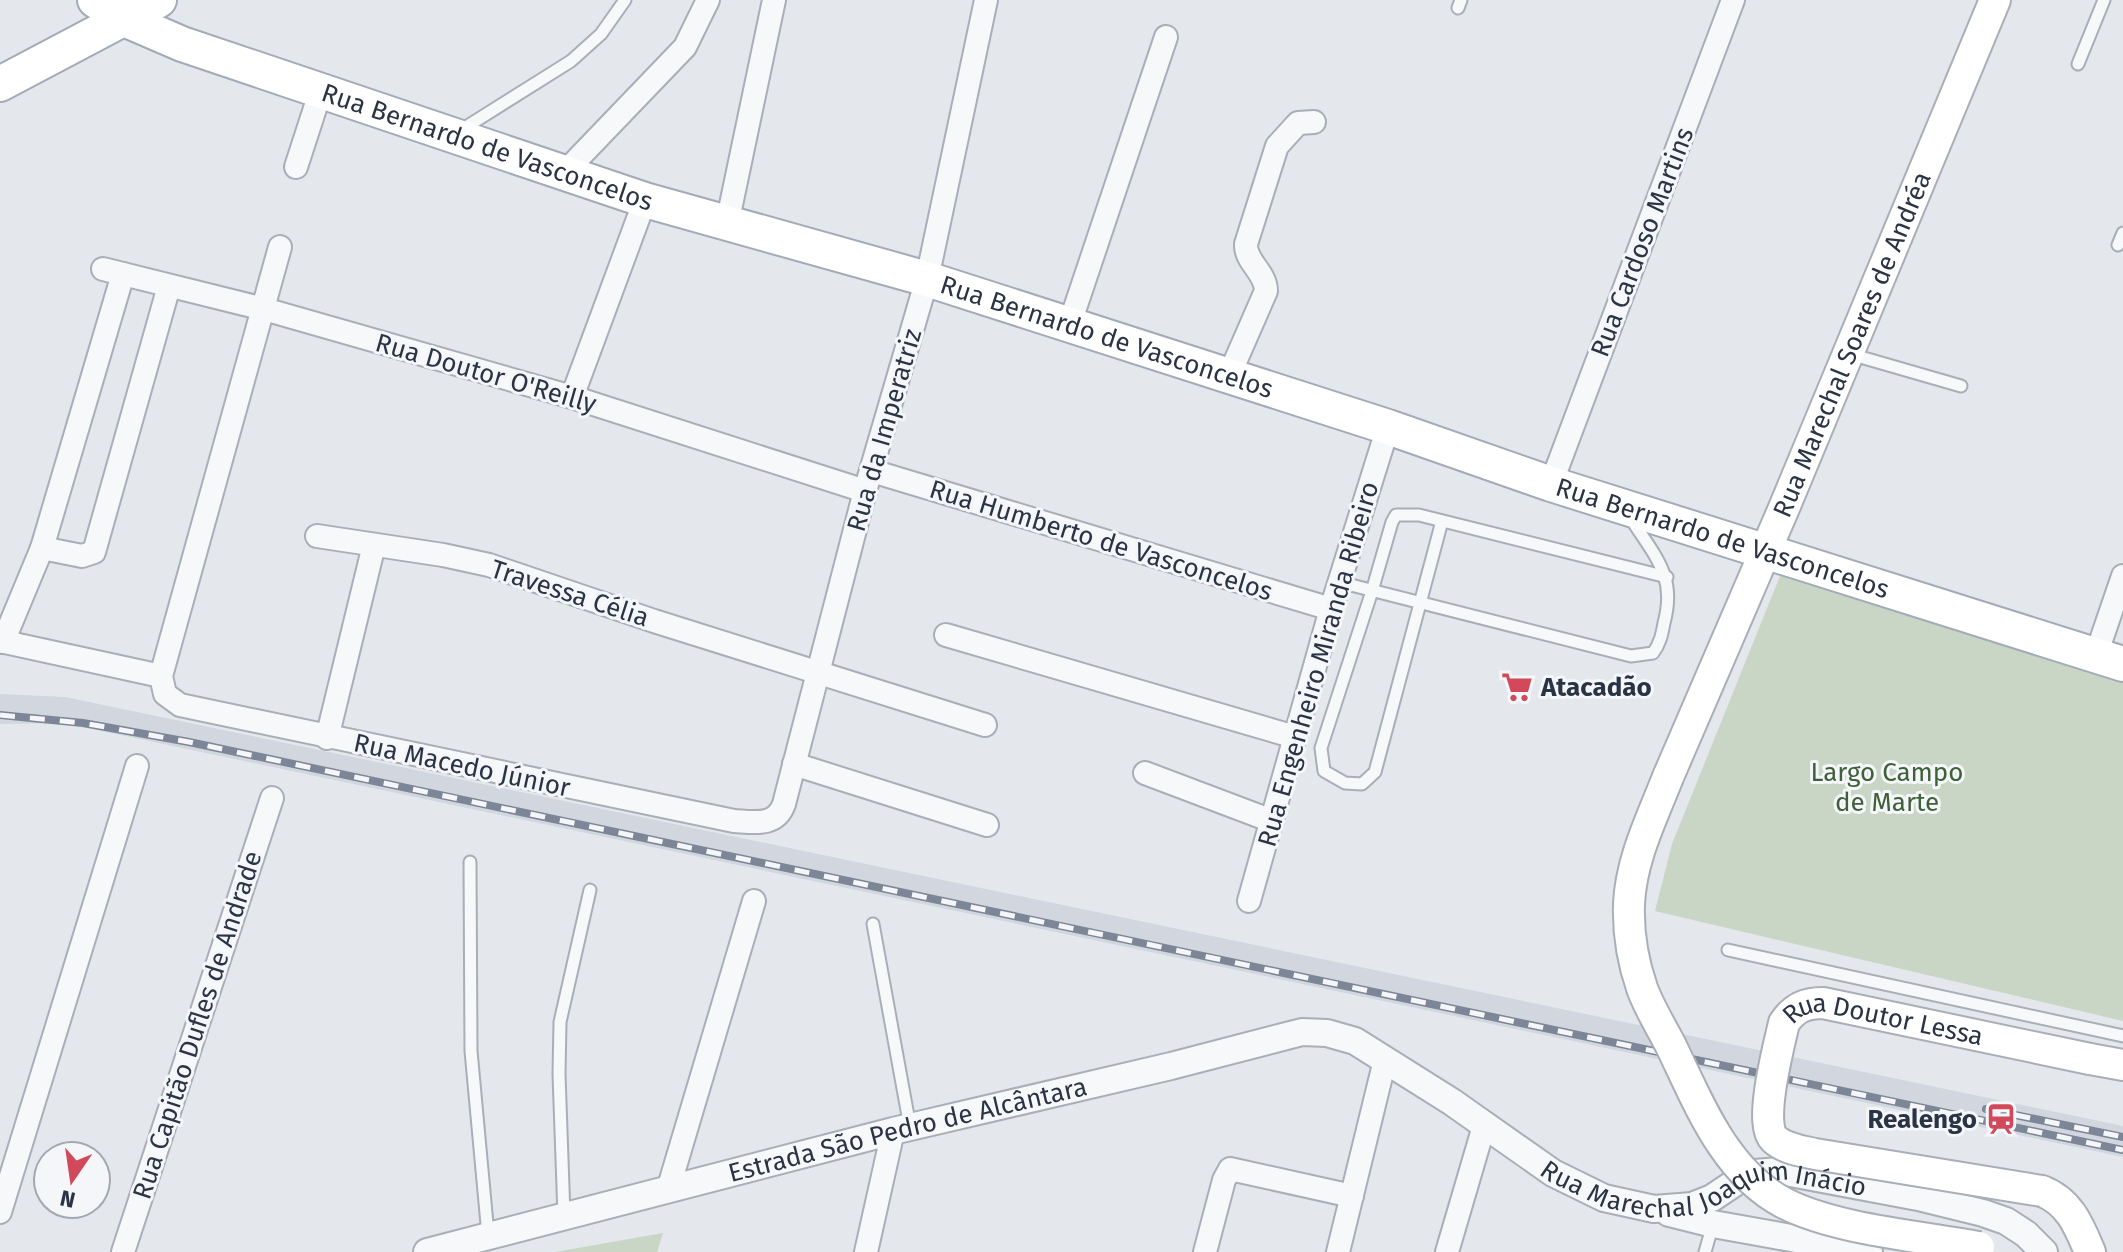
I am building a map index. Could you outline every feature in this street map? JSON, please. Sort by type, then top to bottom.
[{"type":"main road","name":"Rua Bernardo de Vasconcelos","points":[[95,0],[124,19],[182,44],[645,200],[927,279],[1388,427],[1551,484],[2110,660]]},
{"type":"main road","points":[[0,84],[159,0]]},
{"type":"main road","points":[[174,0],[170,18],[172,29],[182,44]]},
{"type":"main road","name":"Rua Marechal Soares de Andréa","points":[[1986,1250],[1836,1222],[1805,1213],[1764,1191],[1734,1161],[1717,1136],[1642,988],[1630,941],[1631,880],[1668,777],[1995,0]]},
{"type":"main road","name":"Rua Doutor Lessa","points":[[2090,1252],[2082,1231],[2063,1202],[2042,1191],[1792,1149],[1775,1141],[1769,1133],[1768,1111],[1784,1023],[1802,1005],[1823,1003],[2123,1065]]},
{"type":"street","points":[[564,173],[685,47],[708,0]]},
{"type":"street","points":[[727,224],[774,0]]},
{"type":"street","name":"Rua da Imperatriz","points":[[779,815],[927,279],[986,0]]},
{"type":"street","name":"Rua Cardoso Martins","points":[[1551,484],[1733,0]]},
{"type":"street","points":[[1069,326],[1166,37]]},
{"type":"street","points":[[296,167],[321,90]]},
{"type":"street","points":[[1228,378],[1266,291],[1266,280],[1246,251],[1246,244],[1277,146],[1286,132],[1298,123],[1314,122]]},
{"type":"street","points":[[572,397],[645,200]]},
{"type":"street","points":[[169,286],[94,552],[82,556],[42,548],[2,642],[161,676],[280,247]]},
{"type":"street","name":"Rua Doutor O'Reilly","points":[[42,548],[113,272],[264,309],[869,481]]},
{"type":"street","name":"Rua Engenheiro Miranda Ribeiro","points":[[1249,901],[1331,609],[1388,427]]},
{"type":"street","name":"Rua Humberto de Vasconcelos","points":[[869,481],[1331,609]]},
{"type":"street","name":"Travessa Célia","points":[[317,536],[489,565],[817,672]]},
{"type":"street","points":[[327,738],[374,545]]},
{"type":"street","points":[[2110,660],[2123,576]]},
{"type":"street","points":[[946,635],[1295,737]]},
{"type":"street","points":[[817,672],[985,725]]},
{"type":"street","name":"Rua Macedo Júnior","points":[[161,676],[165,694],[180,705],[734,821],[763,823],[779,815]]},
{"type":"street","points":[[794,764],[987,825]]},
{"type":"street","points":[[0,1212],[137,766]]},
{"type":"street","points":[[1145,773],[1272,821]]},
{"type":"street","name":"Rua Capitão Dufles de Andrade","points":[[123,1252],[272,798]]},
{"type":"street","points":[[668,1190],[754,901]]},
{"type":"street","name":"Estrada São Pedro de Alcântara","points":[[427,1252],[902,1129],[1302,1032],[1327,1033],[1355,1041],[1385,1060]]},
{"type":"street","points":[[1338,1252],[1385,1060]]},
{"type":"street","name":"Rua Marechal Joaquim Inácio","points":[[1385,1060],[1574,1186],[1604,1198],[1654,1209],[1702,1203],[1745,1176],[1780,1171],[1918,1197],[1983,1213],[2006,1221],[2026,1234],[2044,1252]]},
{"type":"street","points":[[1447,1252],[1484,1126]]},
{"type":"street","points":[[866,1252],[902,1129]]},
{"type":"street","points":[[1205,1252],[1224,1180],[1230,1169],[1352,1196]]},
{"type":"street","points":[[1780,1171],[1760,1185],[1754,1210],[1763,1225],[1785,1235]]},
{"type":"street","points":[[1654,1209],[1713,1224],[1869,1252]]},
{"type":"lane","points":[[466,138],[571,61],[601,34],[625,0]]},
{"type":"lane","points":[[2078,64],[2104,0]]},
{"type":"lane","points":[[1848,354],[1961,386]]},
{"type":"lane","points":[[1339,582],[1631,656],[1653,653],[1658,646],[1669,606],[1667,577],[1623,507]]},
{"type":"lane","points":[[1442,521],[1375,772],[1362,784],[1345,783],[1324,771],[1321,748],[1396,515],[1419,515],[1667,577]]},
{"type":"lane","points":[[470,862],[471,1051],[488,1236]]},
{"type":"lane","points":[[564,1217],[560,1022],[590,890]]},
{"type":"lane","points":[[873,924],[902,1129]]},
{"type":"lane","points":[[1728,950],[2123,1036]]},
{"type":"lane","points":[[1705,1252],[1713,1224]]},
{"type":"shaded area","points":[[0,694],[65,697],[2123,1126],[2123,1157],[64,723],[0,724]]},
{"type":"green space","name":"Largo Campo de Marte","points":[[1782,571],[2123,678],[2123,1021],[1655,911],[1672,844]]},
{"type":"green space","points":[[663,1233],[657,1252],[555,1252]]},
{"type":"railway","points":[[0,715],[83,723],[189,742],[2123,1150]]},
{"type":"railway","points":[[1986,1109],[2123,1137]]},
{"type":"place","name":"Atacadão","points":[[1517,687]]},
{"type":"place","name":"Realengo","points":[[2001,1119]]}]
